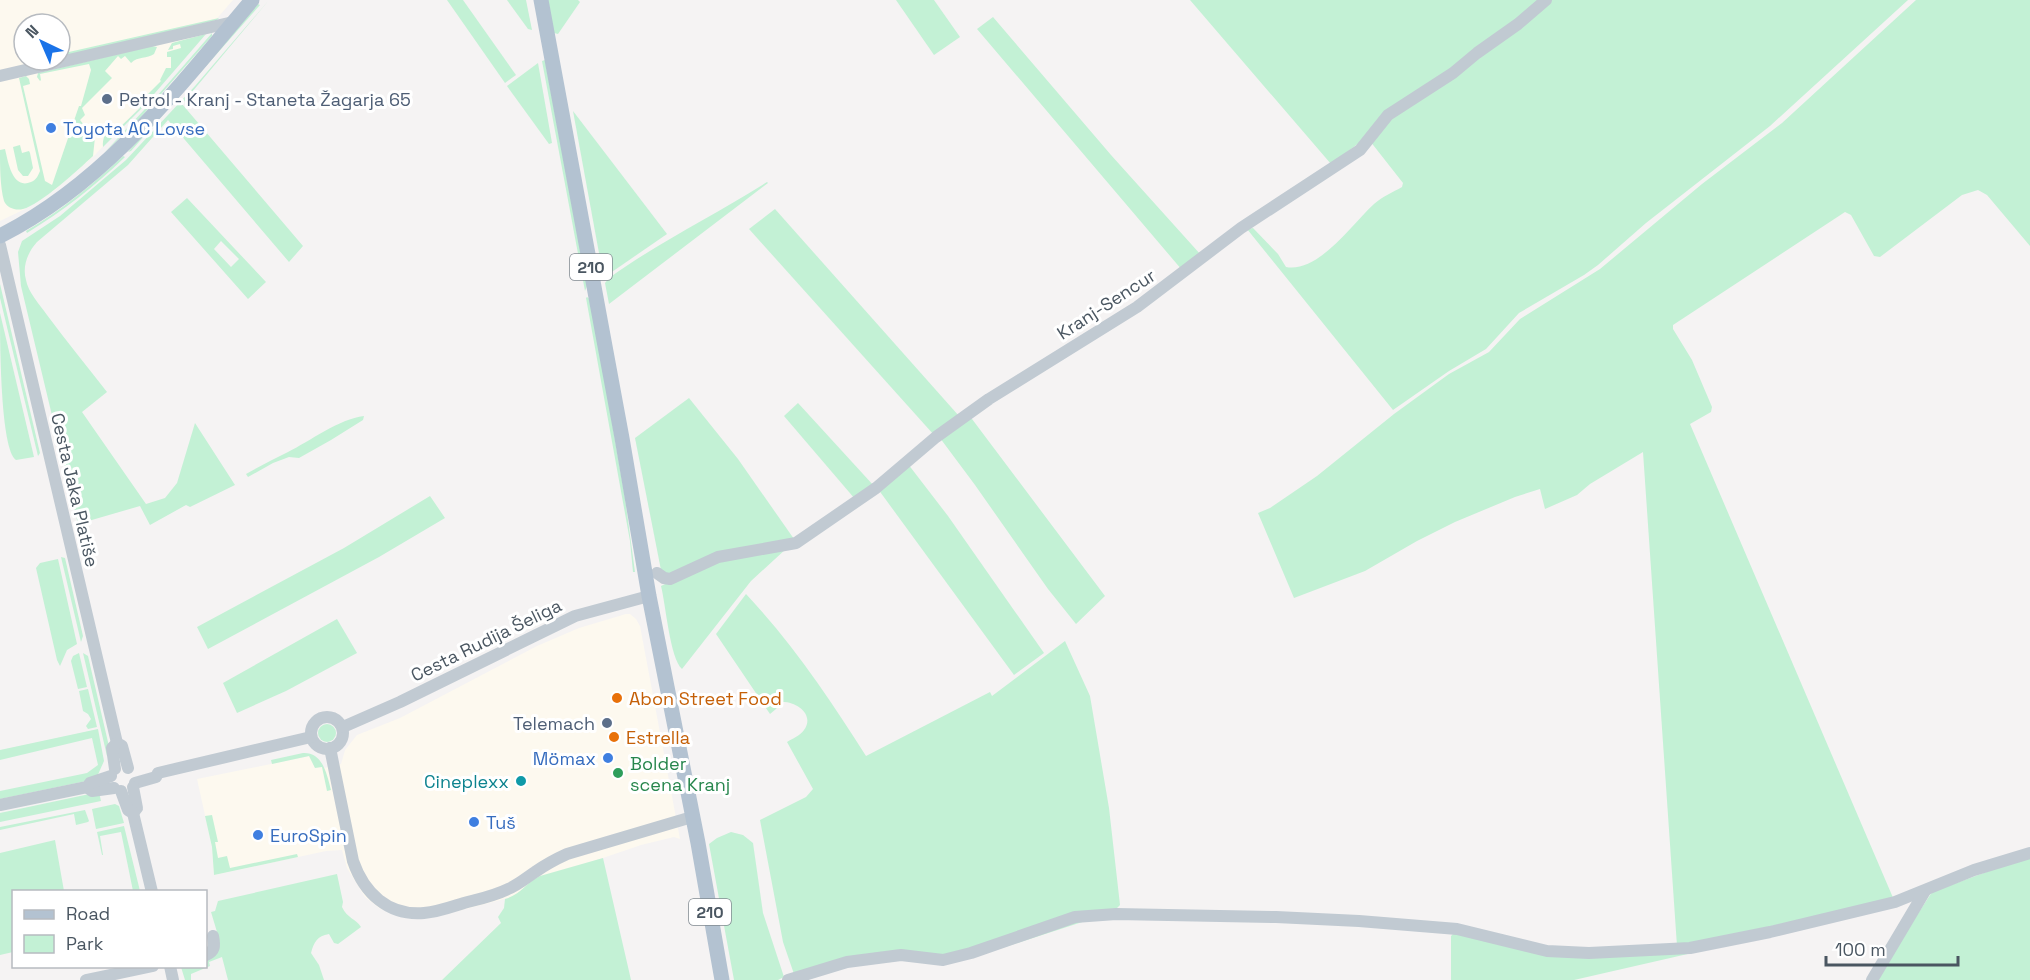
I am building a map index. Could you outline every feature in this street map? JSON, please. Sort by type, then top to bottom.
[{"type":"main road","points":[[0,236],[46,211],[98,169],[145,123],[252,0]]},
{"type":"main road","name":"210","points":[[541,0],[628,468],[649,596],[722,980]]},
{"type":"street","name":"Kranj-Sencur","points":[[657,573],[670,579],[718,557],[796,543],[876,488],[936,437],[989,399],[1137,307],[1241,228],[1359,150],[1388,115],[1453,73],[1546,0]]},
{"type":"street","points":[[0,76],[233,22]]},
{"type":"street","name":"Cesta Jaka Platiše","points":[[0,245],[117,742],[122,746],[124,779],[137,808],[133,813],[152,890]]},
{"type":"street","name":"Cesta Rudija Šeliga","points":[[342,727],[400,702],[575,616],[649,596]]},
{"type":"street","points":[[321,717],[334,718],[342,727],[341,741],[330,748],[318,746],[311,737],[312,726],[321,717]]},
{"type":"street","points":[[0,805],[87,788],[92,791],[124,779],[156,777],[158,772],[311,737]]},
{"type":"street","points":[[330,748],[358,876],[377,900],[394,909],[409,913],[423,914],[498,894],[567,854],[692,817]]},
{"type":"street","points":[[788,980],[847,962],[900,955],[943,960],[971,953],[1075,917],[1104,915],[1276,917],[1401,924],[1457,929],[1547,951],[1589,953],[1690,948],[1895,902],[1974,870],[2030,853]]},
{"type":"street","points":[[1872,980],[1925,891]]},
{"type":"street","points":[[207,954],[213,951],[215,945],[213,936]]},
{"type":"street","points":[[86,980],[143,968]]},
{"type":"shaded area","points":[[0,0],[233,0],[95,155],[55,190],[25,209],[0,221]]},
{"type":"shaded area","points":[[626,614],[636,619],[640,626],[680,839],[674,837],[641,845],[534,879],[516,896],[439,916],[415,918],[395,915],[379,908],[365,897],[347,868],[342,850],[326,851],[214,875],[212,847],[197,779],[310,756],[324,768],[341,764],[345,750],[357,735],[400,718],[537,646],[579,628]]},
{"type":"green space","points":[[269,0],[182,104],[303,246],[289,262],[168,120],[128,165],[37,242],[27,260],[25,275],[32,294],[107,392],[82,412],[146,504],[165,498],[177,483],[195,423],[235,485],[190,507],[186,505],[150,525],[140,506],[78,524],[21,286],[18,252],[22,241],[60,216],[126,160],[195,86]]},
{"type":"green space","points":[[447,0],[463,0],[516,75],[505,83]]},
{"type":"green space","points":[[507,0],[526,0],[532,30],[528,29]]},
{"type":"green space","points":[[548,0],[578,0],[580,2],[558,34],[554,33]]},
{"type":"green space","points":[[896,0],[934,0],[960,37],[934,55]]},
{"type":"green space","points":[[1190,0],[1908,0],[1770,126],[1646,223],[1598,265],[1519,313],[1486,349],[1449,371],[1393,410],[1247,229],[1253,228],[1278,254],[1286,267],[1298,267],[1323,255],[1374,204],[1402,187],[1403,183],[1370,141],[1363,140],[1331,164]]},
{"type":"green space","points":[[1916,0],[2030,0],[2030,246],[1987,195],[1978,190],[1962,195],[1880,257],[1874,256],[1851,215],[1845,212],[1673,325],[1673,329],[1692,360],[1712,407],[1711,412],[1690,424],[1894,900],[1677,946],[1643,452],[1590,484],[1577,495],[1545,509],[1540,489],[1515,497],[1455,522],[1365,571],[1294,598],[1258,513],[1270,508],[1317,476],[1394,414],[1449,374],[1489,352],[1520,319],[1600,269],[1702,184],[1782,123]]},
{"type":"green space","points":[[258,4],[260,5],[128,152]]},
{"type":"green space","points":[[993,17],[1111,155],[1201,255],[1182,270],[977,29]]},
{"type":"green space","points":[[219,18],[72,54],[72,51]]},
{"type":"green space","points":[[212,33],[212,36],[140,118],[104,153],[158,95]]},
{"type":"green space","points":[[206,34],[142,108],[103,147],[106,132],[110,127],[112,125],[117,130],[140,108],[146,96],[161,81],[166,68],[171,68],[171,57],[167,57],[167,52],[181,48],[180,44],[168,50],[172,43]]},
{"type":"green space","points":[[152,46],[157,47],[154,54],[131,63],[125,56],[121,59],[118,56],[105,71],[112,78],[82,108],[85,115],[80,120],[84,125],[81,128],[83,133],[89,140],[94,135],[95,137],[93,156],[39,201],[23,209],[12,208],[4,201],[0,150],[5,149],[12,173],[19,182],[33,181],[40,171],[19,78],[26,76],[29,79],[30,84],[23,86],[45,181],[52,185],[79,106],[81,106],[91,70],[89,64],[72,67],[72,65]]},
{"type":"green space","points":[[545,60],[587,286],[585,291],[542,61]]},
{"type":"green space","points":[[538,63],[552,143],[549,144],[507,86]]},
{"type":"green space","points":[[50,72],[40,74],[40,81],[37,77],[38,73]]},
{"type":"green space","points":[[573,111],[667,234],[606,276],[603,275]]},
{"type":"green space","points":[[20,145],[22,153],[29,151],[30,153],[33,168],[28,176],[23,176],[18,170],[13,147]]},
{"type":"green space","points":[[123,156],[125,157],[90,188],[27,233],[26,231],[76,196]]},
{"type":"green space","points":[[767,182],[609,304],[605,283],[609,278],[647,252]]},
{"type":"green space","points":[[187,198],[266,282],[248,299],[171,212]],"holes":[[[221,241],[239,259],[231,267],[214,249]]]},
{"type":"green space","points":[[775,209],[959,416],[934,435],[749,229]]},
{"type":"green space","points":[[0,284],[40,453],[38,456],[0,298]]},
{"type":"green space","points":[[587,297],[591,300],[625,498],[635,572],[633,572],[630,541]]},
{"type":"green space","points":[[0,313],[34,457],[16,460],[11,452],[7,436],[2,392]]},
{"type":"green space","points":[[689,398],[738,459],[794,539],[671,576],[661,570],[635,438]]},
{"type":"green space","points":[[798,403],[874,486],[855,499],[784,416]]},
{"type":"green space","points":[[969,415],[1105,596],[1076,624],[1048,589],[940,438]]},
{"type":"green space","points":[[364,416],[363,420],[299,458],[289,457],[248,477],[246,474],[345,421]]},
{"type":"green space","points":[[908,464],[948,516],[1044,653],[1014,675],[878,489]]},
{"type":"green space","points":[[430,496],[445,518],[379,557],[208,649],[197,627],[344,548]]},
{"type":"green space","points":[[787,548],[751,581],[682,669],[671,643],[661,586],[708,563]]},
{"type":"green space","points":[[61,557],[65,558],[83,636],[81,642]]},
{"type":"green space","points":[[58,559],[77,644],[67,650],[60,666],[36,568],[40,563]]},
{"type":"green space","points":[[746,594],[780,632],[810,672],[866,756],[990,692],[992,696],[1065,641],[1090,696],[1109,808],[1120,905],[1113,912],[971,958],[901,958],[794,974],[783,942],[760,820],[806,797],[813,789],[787,742],[803,732],[807,719],[803,710],[787,702],[781,702],[770,714],[716,634]]},
{"type":"green space","points":[[337,619],[357,653],[286,691],[237,713],[223,683]]},
{"type":"green space","points":[[79,653],[87,687],[78,689],[71,661],[73,656]]},
{"type":"green space","points":[[83,653],[88,656],[111,755],[107,756]]},
{"type":"green space","points":[[88,689],[97,727],[88,729],[86,726],[91,719],[83,711],[79,691]]},
{"type":"green space","points":[[327,724],[335,729],[336,733],[331,741],[327,742],[319,737],[318,733],[323,725]]},
{"type":"green space","points":[[98,729],[104,761],[96,779],[0,799],[0,791],[87,773],[98,765],[92,738],[0,760],[0,750]]},
{"type":"green space","points":[[303,753],[320,760],[326,771],[331,790],[327,791],[322,767],[315,768],[309,756],[272,764],[271,760]]},
{"type":"green space","points":[[99,792],[101,801],[0,822],[0,813]]},
{"type":"green space","points":[[115,804],[119,806],[124,823],[96,829],[92,809]]},
{"type":"green space","points":[[85,810],[89,821],[76,825],[74,814],[0,830],[0,827]]},
{"type":"green space","points":[[212,815],[218,842],[215,842],[218,858],[227,856],[230,868],[297,854],[298,857],[214,875],[212,847],[205,816]]},
{"type":"green space","points":[[124,826],[140,890],[133,890],[121,832],[100,836],[102,855],[97,832]]},
{"type":"green space","points":[[731,832],[743,835],[753,843],[763,913],[784,977],[778,980],[734,980],[709,844]]},
{"type":"green space","points":[[55,840],[64,890],[12,890],[12,952],[0,955],[0,853]]},
{"type":"green space","points":[[2030,856],[2030,980],[1875,980],[1932,892]]},
{"type":"green space","points":[[603,858],[631,980],[442,980],[501,923],[498,917],[504,908],[505,899],[516,894],[540,876]]},
{"type":"green space","points":[[337,874],[342,907],[346,914],[361,927],[338,944],[334,943],[329,934],[317,940],[311,953],[319,965],[324,980],[228,980],[222,957],[209,962],[210,966],[207,967],[207,957],[217,932],[211,912],[215,911],[218,901]]},
{"type":"green space","points":[[1457,930],[1554,954],[1692,953],[1574,980],[1451,980],[1451,936]]},
{"type":"green space","points":[[181,968],[205,968],[191,974],[191,980],[185,980]]},
{"type":"place","name":"Petrol - Kranj - Staneta Žagarja 65","points":[[107,99]]},
{"type":"place","name":"Toyota AC Lovse","points":[[51,128]]},
{"type":"place","name":"Abon Street Food","points":[[617,698]]},
{"type":"place","name":"Telemach","points":[[607,723]]},
{"type":"place","name":"Estrella","points":[[614,737]]},
{"type":"place","name":"Mömax","points":[[608,758]]},
{"type":"place","name":"Bolder scena Kranj","points":[[618,773]]},
{"type":"place","name":"Cineplexx","points":[[521,781]]},
{"type":"place","name":"Tuš","points":[[474,822]]},
{"type":"place","name":"EuroSpin","points":[[258,835]]}]
